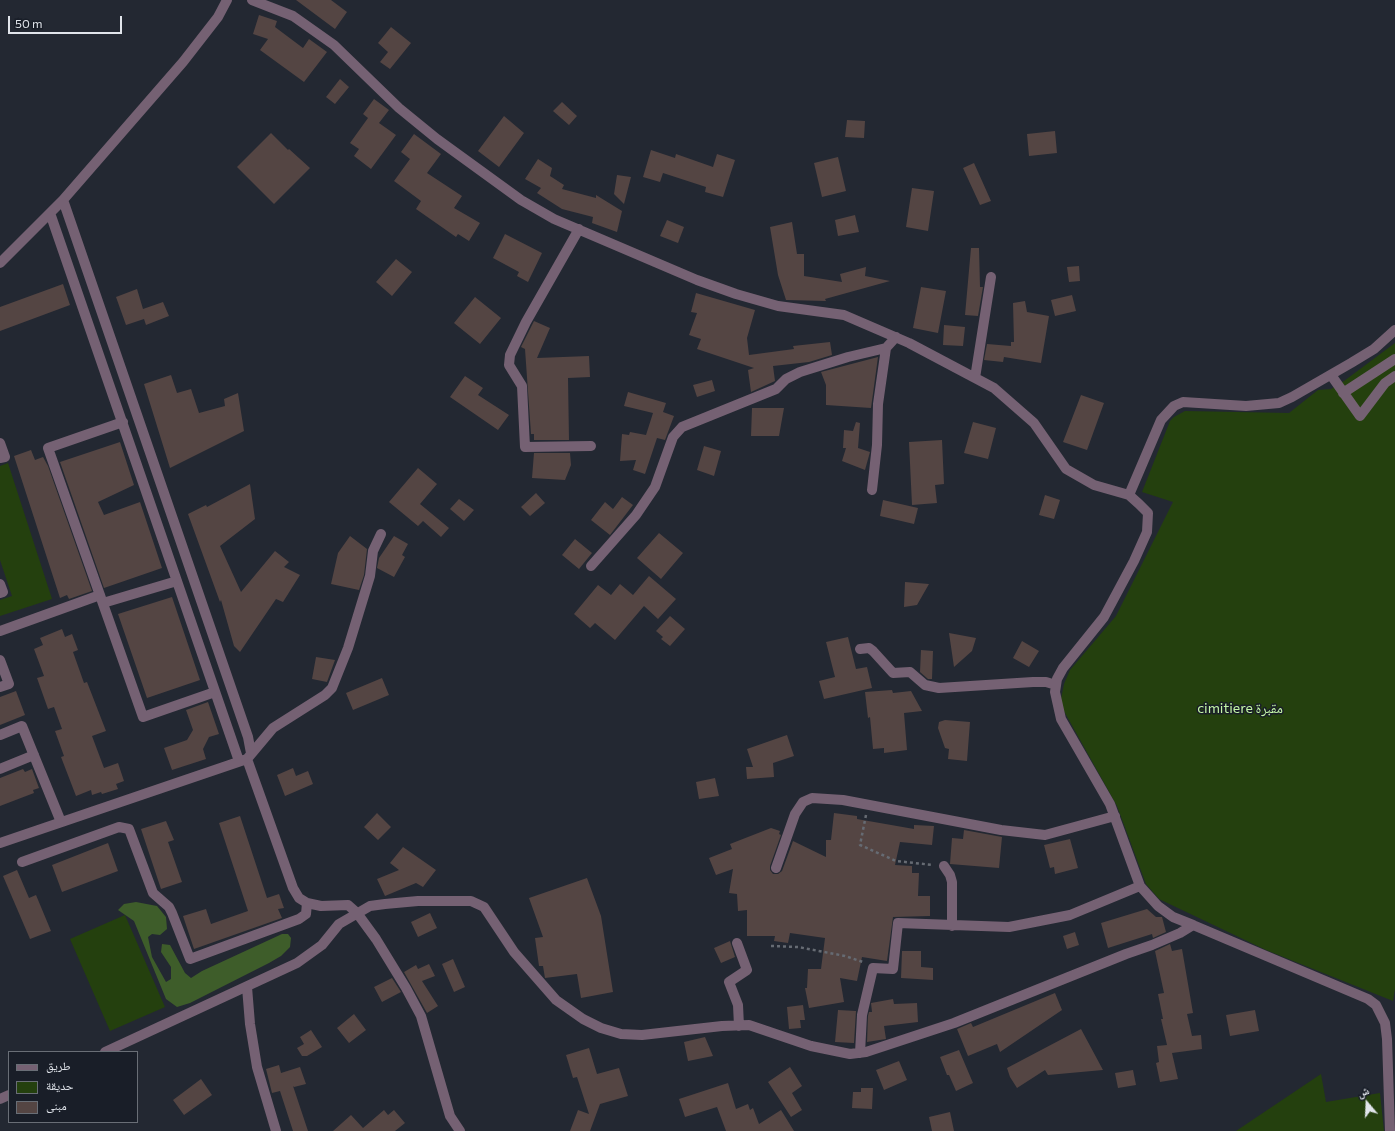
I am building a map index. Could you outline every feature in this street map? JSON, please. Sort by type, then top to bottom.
[{"type":"street","points":[[0,263],[63,200],[182,62],[218,17],[227,0]]},
{"type":"street","points":[[252,0],[293,16],[334,45],[399,108],[437,139],[521,200],[554,219],[697,280],[736,294],[778,306],[844,315],[896,337],[994,388],[1034,423],[1066,469],[1094,485],[1129,495],[1148,513],[1147,532],[1134,561],[1107,612],[1064,668],[1056,685],[1055,692],[1061,719],[1093,774],[1115,816],[1140,886],[1158,906],[1173,917],[1368,999],[1376,1005],[1385,1023],[1387,1039],[1390,1131]]},
{"type":"street","points":[[63,200],[248,737],[246,758]]},
{"type":"street","points":[[50,213],[215,692],[246,758],[293,888],[299,898],[307,903],[321,906],[348,905],[357,913],[394,968],[421,1016],[450,1116],[460,1131]]},
{"type":"street","points":[[579,229],[526,322],[510,355],[509,364],[522,386],[525,447],[591,446]]},
{"type":"street","points":[[975,378],[991,277]]},
{"type":"street","points":[[1129,495],[1162,420],[1174,406],[1183,402],[1246,406],[1279,403],[1331,375],[1374,349],[1395,330]]},
{"type":"street","points":[[872,490],[877,445],[878,404],[886,348],[896,337]]},
{"type":"street","points":[[592,566],[636,515],[655,486],[674,438],[682,427],[776,389],[786,379],[800,372],[848,357],[886,348]]},
{"type":"street","points":[[1344,393],[1395,359]]},
{"type":"street","points":[[1331,375],[1360,416],[1385,383],[1395,376]]},
{"type":"street","points":[[123,422],[48,448],[143,717],[215,692]]},
{"type":"street","points":[[0,443],[5,457],[0,458]]},
{"type":"street","points":[[0,843],[246,758],[273,728],[325,695],[332,688],[348,648],[370,576],[373,551],[381,534]]},
{"type":"street","points":[[0,631],[102,599],[177,581]]},
{"type":"street","points":[[0,584],[3,592],[0,593]]},
{"type":"street","points":[[860,649],[869,648],[874,651],[893,673],[910,672],[925,685],[932,687],[939,688],[1033,682],[1046,682],[1056,685]]},
{"type":"street","points":[[0,660],[9,684],[0,687]]},
{"type":"street","points":[[0,735],[22,726],[60,822]]},
{"type":"street","points":[[0,769],[34,755]]},
{"type":"street","points":[[776,868],[795,814],[804,802],[812,798],[824,797],[1001,830],[1045,835],[1115,816]]},
{"type":"street","points":[[22,862],[118,827],[129,829],[153,893],[169,907],[190,959],[299,919],[306,914],[307,903]]},
{"type":"street","points":[[944,866],[950,875],[952,882],[952,926]]},
{"type":"street","points":[[860,1053],[862,1015],[873,968],[893,969],[898,923],[1009,927],[1070,915],[1140,886]]},
{"type":"street","points":[[107,1051],[297,963],[322,944],[339,924],[370,906],[385,904],[418,901],[471,901],[484,907],[514,952],[556,1000],[583,1019],[601,1028],[621,1034],[642,1035],[749,1025],[831,1051],[850,1054],[860,1053],[890,1045],[954,1023],[1152,945],[1180,933],[1193,925]]},
{"type":"street","points":[[738,943],[747,970],[729,982],[738,1004],[739,1026]]},
{"type":"street","points":[[247,987],[250,1024],[258,1067],[276,1131]]},
{"type":"path","points":[[869,805],[860,845],[896,861],[944,866]]},
{"type":"path","points":[[772,946],[798,947],[845,956],[867,964],[873,968]]},
{"type":"green space","name":"cimitiere مقبرة","points":[[1395,343],[1395,989],[1393,1001],[1266,950],[1159,899],[1146,884],[1117,806],[1060,704],[1064,684],[1070,670],[1116,616],[1173,502],[1142,492],[1170,421],[1185,411],[1289,413],[1318,390],[1331,389],[1344,381]]},
{"type":"green space","points":[[8,463],[52,599],[0,616],[0,600],[12,596],[0,560],[0,466]]},
{"type":"green space","points":[[136,902],[157,906],[166,917],[167,929],[160,935],[152,934],[148,937],[152,957],[166,982],[171,979],[171,967],[161,952],[162,944],[170,945],[185,973],[191,978],[202,971],[282,934],[288,934],[291,938],[290,947],[281,956],[269,963],[190,1003],[177,1007],[166,999],[134,921],[118,910],[124,904]]},
{"type":"green space","points":[[125,915],[165,1007],[110,1031],[70,939]]},
{"type":"green space","points":[[1321,1074],[1326,1102],[1380,1093],[1384,1131],[1236,1131]]},
{"type":"building","points":[[296,0],[331,0],[347,12],[335,29]]},
{"type":"building","points":[[259,15],[277,21],[275,27],[303,48],[309,39],[327,52],[304,82],[260,50],[268,39],[253,34]]},
{"type":"building","points":[[391,27],[411,43],[390,69],[380,62],[388,52],[378,43]]},
{"type":"building","points":[[340,79],[349,87],[335,104],[326,97]]},
{"type":"building","points":[[374,99],[389,110],[379,123],[396,135],[371,169],[354,156],[359,149],[350,143],[368,118],[363,114]]},
{"type":"building","points":[[562,102],[577,116],[569,125],[553,111]]},
{"type":"building","points":[[504,116],[524,133],[499,167],[478,151]]},
{"type":"building","points":[[847,120],[865,121],[864,138],[845,137]]},
{"type":"building","points":[[1055,131],[1057,153],[1029,156],[1027,134]]},
{"type":"building","points":[[271,133],[288,150],[289,149],[310,168],[274,204],[237,167]]},
{"type":"building","points":[[414,134],[441,154],[427,173],[462,196],[454,208],[480,223],[469,241],[458,234],[456,237],[416,209],[421,201],[394,181],[410,159],[401,152]]},
{"type":"building","points":[[651,150],[675,158],[676,154],[713,167],[717,154],[735,160],[723,197],[705,192],[706,187],[663,173],[660,182],[643,177]]},
{"type":"building","points":[[838,157],[846,191],[822,197],[814,163]]},
{"type":"building","points":[[538,159],[552,168],[550,176],[564,185],[562,189],[596,198],[596,195],[622,211],[617,232],[592,223],[593,217],[562,209],[537,193],[541,188],[525,179]]},
{"type":"building","points":[[974,163],[991,201],[980,205],[963,168]]},
{"type":"building","points":[[617,175],[631,177],[624,204],[614,194]]},
{"type":"building","points":[[912,188],[934,191],[928,231],[906,227]]},
{"type":"building","points":[[855,215],[859,232],[838,236],[835,220]]},
{"type":"building","points":[[667,220],[684,227],[678,243],[660,236]]},
{"type":"building","points":[[792,222],[797,254],[804,254],[804,276],[842,282],[840,274],[866,267],[865,276],[890,281],[825,299],[826,301],[786,300],[778,275],[770,227]]},
{"type":"building","points":[[505,234],[542,253],[528,282],[517,276],[519,272],[493,258]]},
{"type":"building","points":[[971,248],[979,248],[980,287],[983,287],[978,316],[965,315]]},
{"type":"building","points":[[396,259],[412,272],[392,296],[376,282]]},
{"type":"building","points":[[1079,266],[1080,281],[1069,282],[1067,267]]},
{"type":"building","points":[[63,284],[70,305],[0,331],[0,307]]},
{"type":"building","points":[[921,287],[946,291],[938,333],[913,328]]},
{"type":"building","points":[[137,289],[143,309],[163,302],[169,316],[146,325],[144,319],[126,325],[116,297]]},
{"type":"building","points":[[696,293],[755,310],[747,338],[749,355],[794,349],[793,346],[830,342],[832,355],[809,362],[773,366],[775,381],[751,392],[748,370],[754,368],[697,349],[701,339],[689,335],[697,313],[691,312]]},
{"type":"building","points":[[1072,295],[1076,311],[1055,316],[1051,300]]},
{"type":"building","points":[[475,297],[501,318],[480,344],[454,323]]},
{"type":"building","points":[[1025,301],[1027,312],[1049,316],[1041,363],[1004,357],[1003,362],[984,360],[987,344],[1011,346],[1011,342],[1014,342],[1013,303]]},
{"type":"building","points":[[534,321],[550,328],[537,358],[589,356],[590,377],[568,378],[569,440],[534,440],[534,434],[531,434],[525,349],[521,347]]},
{"type":"building","points":[[944,325],[965,327],[963,346],[943,345]]},
{"type":"building","points":[[878,357],[871,408],[826,405],[826,385],[821,372]]},
{"type":"building","points":[[171,375],[177,393],[191,389],[199,413],[225,406],[224,399],[238,393],[244,431],[170,468],[144,384]]},
{"type":"building","points":[[465,376],[483,388],[478,395],[509,415],[498,430],[450,397]]},
{"type":"building","points":[[712,380],[715,391],[697,397],[693,385]]},
{"type":"building","points":[[628,392],[666,403],[663,412],[674,416],[665,440],[657,438],[645,474],[633,470],[636,460],[620,461],[622,434],[629,435],[630,432],[646,435],[653,413],[624,406]]},
{"type":"building","points":[[1081,395],[1104,403],[1087,450],[1063,442]]},
{"type":"building","points":[[752,408],[784,408],[779,436],[751,436]]},
{"type":"building","points":[[856,422],[860,423],[858,448],[870,452],[865,470],[842,461],[846,448],[843,448],[844,430],[853,431]]},
{"type":"building","points":[[973,422],[996,428],[988,459],[964,453]]},
{"type":"building","points":[[942,440],[944,484],[935,485],[937,503],[912,505],[909,442]]},
{"type":"building","points":[[120,442],[134,485],[98,502],[104,515],[140,502],[162,568],[104,588],[60,462]]},
{"type":"building","points":[[704,446],[721,451],[714,476],[697,470]]},
{"type":"building","points":[[31,450],[35,460],[43,457],[48,466],[92,591],[69,599],[67,595],[60,598],[14,456]]},
{"type":"building","points":[[534,453],[570,453],[571,465],[565,480],[532,478]]},
{"type":"building","points":[[418,468],[437,484],[420,504],[449,528],[441,537],[423,521],[418,526],[389,502]]},
{"type":"building","points":[[250,484],[255,519],[220,546],[241,592],[275,551],[289,562],[284,567],[300,575],[283,602],[276,599],[240,652],[234,646],[221,600],[220,602],[188,514],[206,505],[207,507]]},
{"type":"building","points":[[536,493],[545,503],[530,516],[521,507]]},
{"type":"building","points":[[1045,495],[1060,500],[1054,519],[1039,515]]},
{"type":"building","points":[[622,497],[633,505],[610,535],[591,520],[605,502],[613,509]]},
{"type":"building","points":[[459,499],[474,510],[464,521],[450,509]]},
{"type":"building","points":[[883,500],[918,508],[914,524],[880,516]]},
{"type":"building","points":[[659,533],[683,553],[661,579],[637,558]]},
{"type":"building","points":[[350,536],[367,549],[364,575],[359,590],[331,584],[338,553]]},
{"type":"building","points":[[394,536],[408,544],[402,555],[405,557],[394,577],[377,568],[379,558]]},
{"type":"building","points":[[575,539],[592,553],[579,569],[562,555]]},
{"type":"building","points":[[649,576],[676,599],[658,619],[644,606],[615,640],[595,623],[590,628],[574,614],[598,585],[611,595],[620,584],[633,595]]},
{"type":"building","points":[[905,582],[929,584],[917,605],[904,607]]},
{"type":"building","points":[[172,597],[200,680],[147,698],[118,614]]},
{"type":"building","points":[[670,616],[685,629],[670,646],[661,639],[663,637],[656,631]]},
{"type":"building","points":[[62,629],[65,637],[72,634],[78,650],[73,652],[84,683],[87,682],[106,731],[92,736],[104,768],[118,763],[124,781],[116,784],[118,789],[102,794],[101,792],[92,795],[91,790],[76,796],[61,757],[64,756],[55,731],[62,729],[54,707],[48,709],[37,678],[44,676],[34,649],[43,645],[40,638]]},
{"type":"building","points":[[949,633],[976,638],[972,651],[954,667]]},
{"type":"building","points":[[848,637],[856,669],[867,667],[872,688],[824,699],[819,681],[835,677],[826,642]]},
{"type":"building","points":[[1022,641],[1039,651],[1029,667],[1013,658]]},
{"type":"building","points":[[921,650],[933,651],[932,679],[928,679],[920,672]]},
{"type":"building","points":[[316,657],[335,660],[327,682],[312,679]]},
{"type":"building","points":[[382,678],[389,695],[353,710],[346,693]]},
{"type":"building","points":[[892,690],[893,693],[911,691],[922,711],[904,713],[907,750],[884,753],[884,748],[873,749],[870,717],[868,718],[865,692]]},
{"type":"building","points":[[16,691],[25,715],[0,725],[0,697]]},
{"type":"building","points":[[208,702],[219,734],[209,737],[203,749],[206,759],[172,770],[164,748],[187,740],[193,730],[186,710]]},
{"type":"building","points":[[945,720],[970,722],[967,761],[948,759],[949,749],[945,748],[938,728],[939,722]]},
{"type":"building","points":[[787,735],[794,756],[773,763],[774,777],[747,779],[746,767],[753,767],[747,749]]},
{"type":"building","points":[[293,768],[296,776],[308,771],[313,784],[285,796],[277,775]]},
{"type":"building","points":[[23,769],[25,772],[32,769],[39,788],[33,790],[34,793],[0,806],[0,778]]},
{"type":"building","points":[[715,778],[719,796],[699,799],[696,782]]},
{"type":"building","points":[[377,813],[391,827],[378,840],[364,827]]},
{"type":"building","points":[[834,813],[857,816],[857,819],[914,829],[914,825],[934,826],[932,845],[900,842],[895,865],[912,866],[912,873],[919,873],[918,896],[930,896],[930,916],[893,917],[887,961],[862,957],[857,981],[840,978],[844,1002],[809,1008],[805,988],[807,988],[808,969],[821,969],[825,938],[790,933],[788,943],[774,941],[775,936],[747,936],[747,910],[738,911],[737,894],[729,893],[733,869],[716,875],[709,858],[732,849],[730,844],[771,828],[780,831],[779,834],[781,835],[770,866],[770,870],[773,874],[778,874],[782,871],[793,841],[826,857],[826,840],[831,840]]},
{"type":"building","points":[[240,816],[267,898],[279,894],[284,908],[278,909],[282,918],[194,949],[183,916],[206,909],[211,924],[248,911],[219,823]]},
{"type":"building","points":[[166,821],[174,840],[168,842],[182,882],[161,889],[141,829]]},
{"type":"building","points":[[964,830],[1002,837],[999,868],[950,864],[952,838],[963,839]]},
{"type":"building","points":[[1070,839],[1078,868],[1055,874],[1054,867],[1050,868],[1044,845]]},
{"type":"building","points":[[108,843],[118,871],[62,892],[52,865]]},
{"type":"building","points":[[403,847],[436,870],[423,887],[416,883],[385,896],[377,879],[399,870],[390,863]]},
{"type":"building","points":[[17,870],[29,898],[36,895],[51,931],[30,939],[3,876]]},
{"type":"building","points":[[587,878],[601,916],[613,992],[581,998],[577,974],[545,978],[543,966],[539,966],[535,938],[543,937],[529,898]]},
{"type":"building","points":[[1147,909],[1156,917],[1162,917],[1166,932],[1153,938],[1152,934],[1108,948],[1101,923]]},
{"type":"building","points":[[430,913],[437,928],[418,937],[411,922]]},
{"type":"building","points":[[1075,932],[1079,945],[1067,949],[1063,936]]},
{"type":"building","points":[[730,941],[735,957],[721,963],[714,948]]},
{"type":"building","points":[[1170,944],[1172,951],[1182,949],[1193,1013],[1187,1014],[1192,1036],[1201,1035],[1202,1049],[1172,1053],[1178,1079],[1160,1082],[1156,1063],[1159,1062],[1157,1046],[1167,1045],[1161,1019],[1163,1019],[1158,994],[1164,993],[1155,951]]},
{"type":"building","points":[[902,951],[921,951],[921,967],[933,968],[933,980],[901,978]]},
{"type":"building","points":[[453,959],[465,987],[454,992],[442,964]]},
{"type":"building","points":[[429,964],[435,976],[422,981],[438,1006],[427,1013],[404,972],[416,965],[418,969]]},
{"type":"building","points":[[392,978],[401,992],[382,1002],[374,987]]},
{"type":"building","points":[[1055,993],[1062,1010],[1000,1052],[997,1044],[968,1056],[957,1029],[971,1023],[973,1027]]},
{"type":"building","points":[[893,999],[894,1004],[917,1003],[918,1022],[884,1026],[886,1039],[867,1042],[868,1016],[869,1012],[872,1012],[871,1003]]},
{"type":"building","points":[[803,1005],[805,1020],[800,1020],[801,1028],[789,1029],[787,1007]]},
{"type":"building","points":[[838,1010],[856,1011],[854,1043],[835,1042]]},
{"type":"building","points":[[1255,1010],[1259,1031],[1230,1036],[1226,1015]]},
{"type":"building","points":[[354,1014],[366,1030],[349,1043],[337,1028]]},
{"type":"building","points":[[1081,1029],[1103,1070],[1048,1075],[1045,1070],[1017,1088],[1010,1077],[1007,1068]]},
{"type":"building","points":[[311,1030],[322,1047],[307,1056],[302,1056],[297,1048],[304,1044],[300,1037]]},
{"type":"building","points":[[705,1037],[713,1056],[688,1061],[684,1042]]},
{"type":"building","points":[[589,1048],[597,1074],[619,1068],[628,1096],[600,1104],[590,1131],[570,1131],[578,1110],[589,1114],[577,1077],[573,1078],[566,1055]]},
{"type":"building","points":[[959,1050],[973,1083],[956,1091],[949,1075],[947,1075],[940,1057]]},
{"type":"building","points":[[899,1061],[907,1080],[884,1090],[876,1070]]},
{"type":"building","points":[[279,1065],[281,1073],[300,1067],[306,1084],[293,1086],[308,1131],[293,1131],[280,1091],[272,1093],[266,1069]]},
{"type":"building","points":[[790,1067],[802,1086],[792,1093],[802,1110],[791,1117],[768,1082]]},
{"type":"building","points":[[1133,1070],[1136,1085],[1118,1088],[1115,1073]]},
{"type":"building","points":[[201,1079],[212,1095],[184,1115],[173,1100]]},
{"type":"building","points":[[728,1083],[736,1109],[748,1104],[750,1110],[753,1108],[759,1124],[781,1110],[794,1131],[726,1131],[717,1107],[685,1117],[679,1099]]},
{"type":"building","points":[[861,1088],[873,1088],[872,1109],[852,1108],[853,1092],[861,1092]]},
{"type":"building","points":[[384,1110],[388,1115],[394,1110],[405,1123],[395,1131],[333,1131],[351,1115],[363,1128]]},
{"type":"building","points":[[950,1112],[954,1131],[932,1131],[929,1117]]}]
